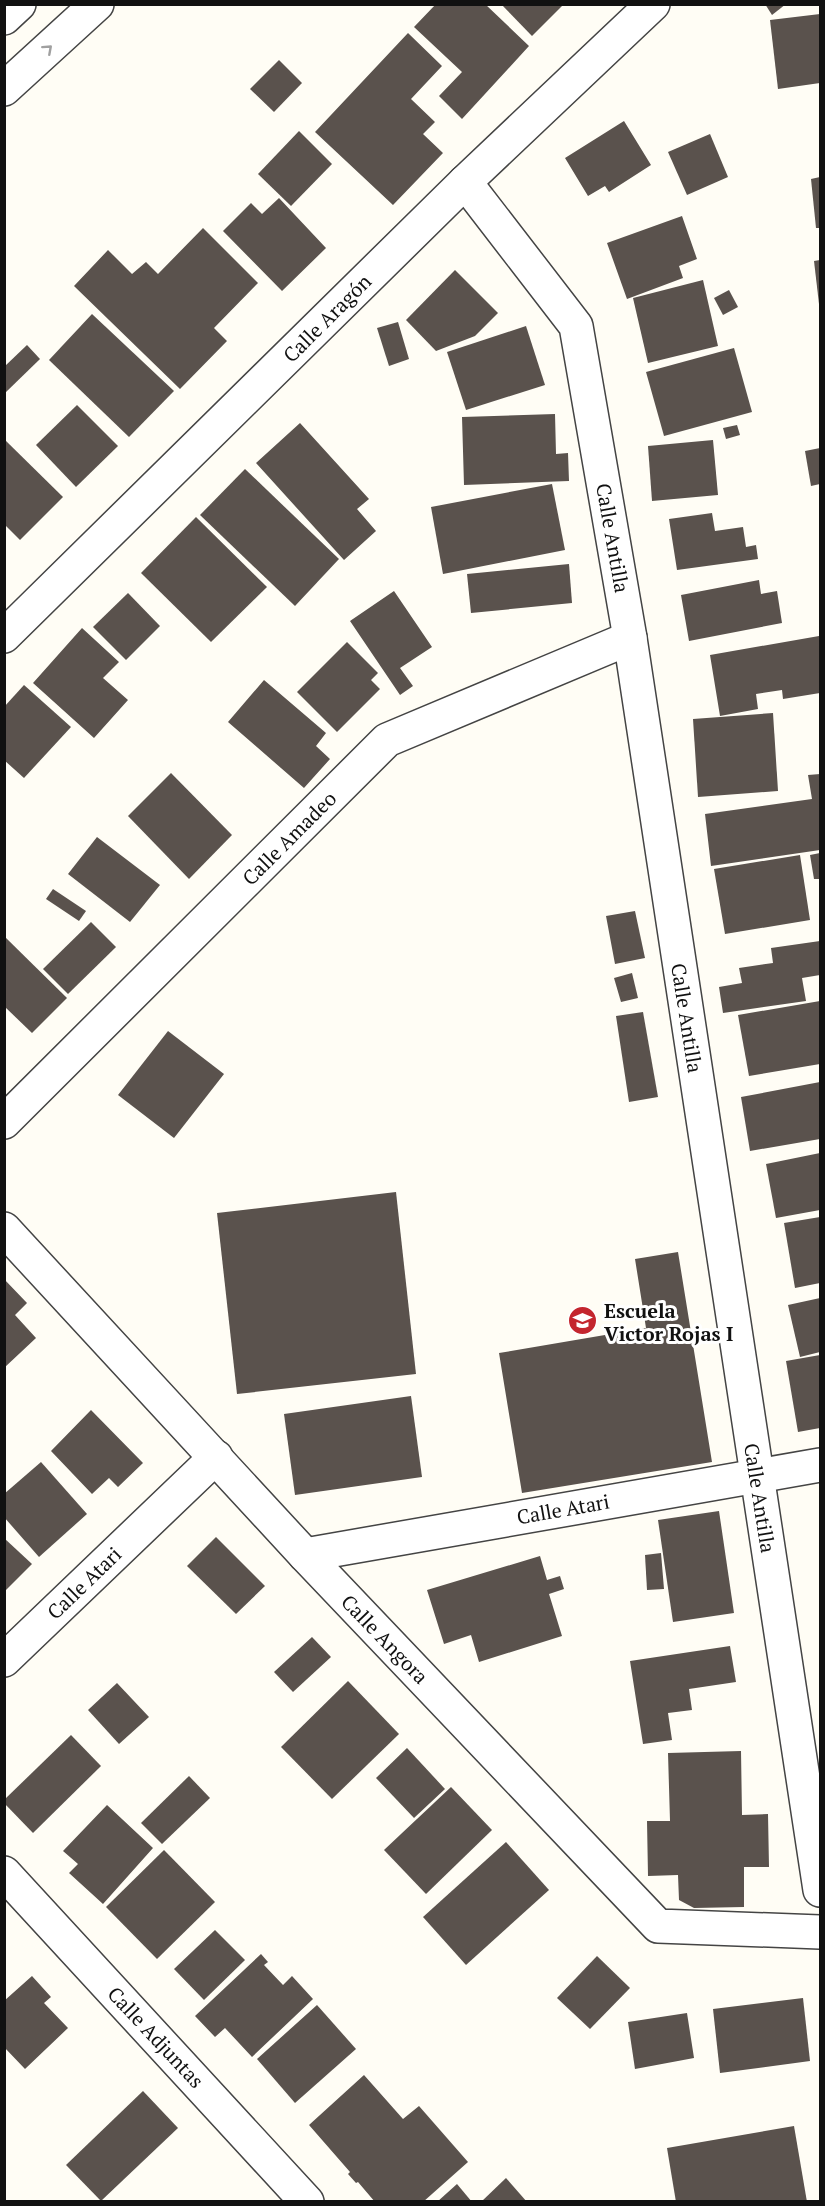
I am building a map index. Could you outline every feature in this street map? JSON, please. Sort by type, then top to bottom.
[{"type":"street","points":[[4,18],[19,4]]},
{"type":"street","points":[[4,88],[97,4]]},
{"type":"street","name":"Calle Aragón","points":[[4,636],[465,182],[653,4]]},
{"type":"street","name":"Calle Antilla","points":[[465,182],[576,326],[630,638],[820,1890]]},
{"type":"street","name":"Calle Amadeo","points":[[4,1122],[387,740],[630,638]]},
{"type":"street","name":"Calle Angora","points":[[4,1229],[305,1555],[658,1926],[820,1932]]},
{"type":"street","name":"Calle Atari","points":[[4,1660],[216,1457]]},
{"type":"street","name":"Calle Atari","points":[[305,1555],[820,1465]]},
{"type":"street","name":"Calle Adjuntas","points":[[4,1873],[307,2202]]},
{"type":"building","points":[[436,4],[485,4],[529,46],[462,119],[439,96],[462,72],[414,27]]},
{"type":"building","points":[[501,4],[564,4],[532,36]]},
{"type":"building","points":[[765,4],[786,4],[772,15]]},
{"type":"building","points":[[820,14],[820,83],[778,89],[770,20]]},
{"type":"building","points":[[408,33],[442,66],[411,99],[435,122],[423,134],[443,153],[393,205],[315,132]]},
{"type":"building","points":[[279,60],[302,83],[274,112],[250,89]]},
{"type":"building","points":[[624,121],[651,165],[609,192],[605,186],[588,196],[565,158]]},
{"type":"building","points":[[299,131],[332,164],[291,206],[258,174]]},
{"type":"building","points":[[710,134],[728,177],[687,195],[668,152]]},
{"type":"building","points":[[820,177],[820,228],[816,228],[811,179]]},
{"type":"building","points":[[279,198],[326,248],[282,291],[223,231],[251,203],[262,214]]},
{"type":"building","points":[[682,216],[697,259],[679,266],[683,278],[627,299],[607,243]]},
{"type":"building","points":[[203,228],[258,283],[214,328],[227,341],[180,389],[74,286],[108,250],[132,274],[146,262],[158,274]]},
{"type":"building","points":[[820,260],[820,304],[819,304],[814,261]]},
{"type":"building","points":[[455,270],[498,313],[475,336],[436,351],[406,320]]},
{"type":"building","points":[[703,280],[718,346],[648,363],[633,298]]},
{"type":"building","points":[[729,290],[738,307],[723,315],[714,298]]},
{"type":"building","points":[[92,314],[174,391],[129,437],[49,360]]},
{"type":"building","points":[[398,322],[409,359],[389,366],[377,328]]},
{"type":"building","points":[[526,326],[545,385],[466,410],[447,352]]},
{"type":"building","points":[[27,345],[40,359],[4,394],[4,367]]},
{"type":"building","points":[[734,348],[752,412],[664,436],[646,372]]},
{"type":"building","points":[[77,405],[118,446],[76,487],[36,445]]},
{"type":"building","points":[[555,414],[556,454],[568,453],[569,481],[464,485],[462,417]]},
{"type":"building","points":[[300,423],[369,499],[357,509],[376,531],[344,560],[256,463]]},
{"type":"building","points":[[737,425],[740,435],[726,439],[723,428]]},
{"type":"building","points":[[4,439],[63,497],[20,540],[4,524]]},
{"type":"building","points":[[713,440],[718,495],[652,501],[648,446]]},
{"type":"building","points":[[820,448],[820,484],[811,486],[805,451]]},
{"type":"building","points":[[245,469],[339,559],[295,606],[200,515]]},
{"type":"building","points":[[552,484],[565,550],[443,574],[431,507]]},
{"type":"building","points":[[712,513],[715,531],[743,527],[746,547],[756,545],[758,559],[677,570],[669,519]]},
{"type":"building","points":[[196,517],[267,587],[211,642],[141,573]]},
{"type":"building","points":[[569,564],[572,603],[471,613],[467,574]]},
{"type":"building","points":[[759,580],[761,594],[777,591],[782,623],[689,641],[681,595]]},
{"type":"building","points":[[394,591],[432,647],[400,668],[413,686],[400,695],[350,621]]},
{"type":"building","points":[[128,593],[160,626],[126,660],[93,627]]},
{"type":"building","points":[[82,628],[119,662],[103,678],[128,700],[94,738],[33,683]]},
{"type":"building","points":[[819,636],[820,693],[783,699],[782,690],[756,694],[758,709],[720,716],[710,655]]},
{"type":"building","points":[[347,642],[378,673],[371,680],[380,689],[337,732],[297,692]]},
{"type":"building","points":[[264,680],[326,733],[316,746],[330,759],[304,788],[228,722]]},
{"type":"building","points":[[24,685],[71,727],[24,778],[4,760],[4,707]]},
{"type":"building","points":[[773,713],[778,791],[698,797],[693,719]]},
{"type":"building","points":[[171,773],[232,835],[189,879],[128,816]]},
{"type":"building","points":[[820,774],[820,850],[711,866],[705,814],[812,799],[808,775]]},
{"type":"building","points":[[97,837],[160,885],[130,922],[68,874]]},
{"type":"building","points":[[820,853],[820,879],[814,879],[810,855]]},
{"type":"building","points":[[800,855],[810,920],[725,934],[714,869]]},
{"type":"building","points":[[53,889],[86,911],[79,921],[46,899]]},
{"type":"building","points":[[635,911],[645,958],[615,964],[606,916]]},
{"type":"building","points":[[91,922],[116,947],[68,994],[43,969]]},
{"type":"building","points":[[4,936],[67,998],[32,1033],[4,1006]]},
{"type":"building","points":[[820,941],[820,975],[802,978],[806,1001],[723,1013],[719,987],[742,983],[739,968],[773,963],[771,948]]},
{"type":"building","points":[[632,973],[638,998],[621,1002],[614,978]]},
{"type":"building","points":[[820,1001],[820,1064],[749,1076],[738,1015]]},
{"type":"building","points":[[643,1012],[658,1097],[629,1102],[616,1016]]},
{"type":"building","points":[[168,1031],[224,1074],[174,1138],[118,1095]]},
{"type":"building","points":[[820,1082],[820,1139],[750,1151],[741,1097]]},
{"type":"building","points":[[820,1153],[820,1210],[776,1218],[766,1164]]},
{"type":"building","points":[[396,1192],[416,1374],[237,1394],[217,1213]]},
{"type":"building","points":[[820,1217],[820,1283],[795,1288],[784,1223]]},
{"type":"building","points":[[678,1252],[712,1462],[522,1493],[499,1353],[646,1328],[635,1259]]},
{"type":"building","points":[[4,1279],[27,1303],[15,1315],[36,1338],[4,1368]]},
{"type":"building","points":[[820,1298],[820,1352],[800,1357],[788,1305]]},
{"type":"building","points":[[820,1355],[820,1428],[798,1432],[786,1361]]},
{"type":"building","points":[[411,1396],[422,1477],[295,1495],[284,1414]]},
{"type":"building","points":[[91,1410],[143,1463],[118,1487],[109,1478],[92,1494],[51,1451]]},
{"type":"building","points":[[41,1462],[87,1514],[39,1557],[4,1517],[4,1494]]},
{"type":"building","points":[[719,1511],[734,1613],[673,1622],[658,1520]]},
{"type":"building","points":[[216,1537],[265,1586],[236,1614],[187,1566]]},
{"type":"building","points":[[4,1538],[32,1564],[4,1592]]},
{"type":"building","points":[[661,1553],[664,1589],[647,1590],[645,1555]]},
{"type":"building","points":[[540,1556],[547,1580],[560,1576],[564,1589],[549,1594],[562,1636],[479,1662],[471,1635],[444,1644],[427,1590]]},
{"type":"building","points":[[312,1637],[331,1657],[293,1692],[274,1672]]},
{"type":"building","points":[[730,1646],[736,1682],[689,1689],[692,1710],[668,1713],[672,1740],[643,1744],[630,1661]]},
{"type":"building","points":[[348,1681],[399,1734],[332,1799],[281,1747]]},
{"type":"building","points":[[117,1683],[149,1717],[119,1744],[88,1710]]},
{"type":"building","points":[[71,1735],[101,1766],[33,1833],[4,1803],[4,1800]]},
{"type":"building","points":[[407,1748],[445,1789],[414,1818],[376,1778]]},
{"type":"building","points":[[741,1751],[742,1815],[768,1814],[769,1867],[744,1867],[744,1907],[694,1908],[679,1900],[678,1875],[648,1876],[647,1821],[670,1821],[668,1753]]},
{"type":"building","points":[[189,1776],[210,1798],[162,1844],[141,1823]]},
{"type":"building","points":[[451,1787],[492,1830],[426,1894],[384,1850]]},
{"type":"building","points":[[107,1805],[153,1848],[103,1904],[69,1873],[78,1864],[63,1851]]},
{"type":"building","points":[[506,1842],[549,1890],[466,1965],[423,1917]]},
{"type":"building","points":[[164,1850],[215,1902],[157,1959],[106,1907]]},
{"type":"building","points":[[215,1930],[245,1960],[204,2000],[174,1969]]},
{"type":"building","points":[[261,1954],[268,1962],[264,1965],[283,1985],[292,1976],[313,1999],[252,2057],[225,2028],[215,2037],[195,2016]]},
{"type":"building","points":[[597,1956],[630,1988],[590,2029],[557,1998]]},
{"type":"building","points":[[32,1976],[51,1997],[44,2003],[68,2028],[25,2069],[4,2047],[4,2001]]},
{"type":"building","points":[[803,1998],[810,2061],[720,2073],[713,2009]]},
{"type":"building","points":[[317,2005],[356,2049],[295,2103],[257,2059]]},
{"type":"building","points":[[687,2013],[694,2058],[635,2069],[628,2022]]},
{"type":"building","points":[[364,2075],[403,2119],[419,2106],[468,2162],[423,2202],[375,2202],[348,2174],[350,2172],[309,2125]]},
{"type":"building","points":[[143,2091],[178,2128],[101,2201],[66,2165]]},
{"type":"building","points":[[794,2126],[807,2202],[676,2202],[667,2148]]},
{"type":"building","points":[[506,2178],[527,2202],[481,2202]]},
{"type":"building","points":[[457,2184],[472,2202],[437,2202]]},
{"type":"place","name":"Escuela Victor Rojas I","points":[[583,1321]]}]
